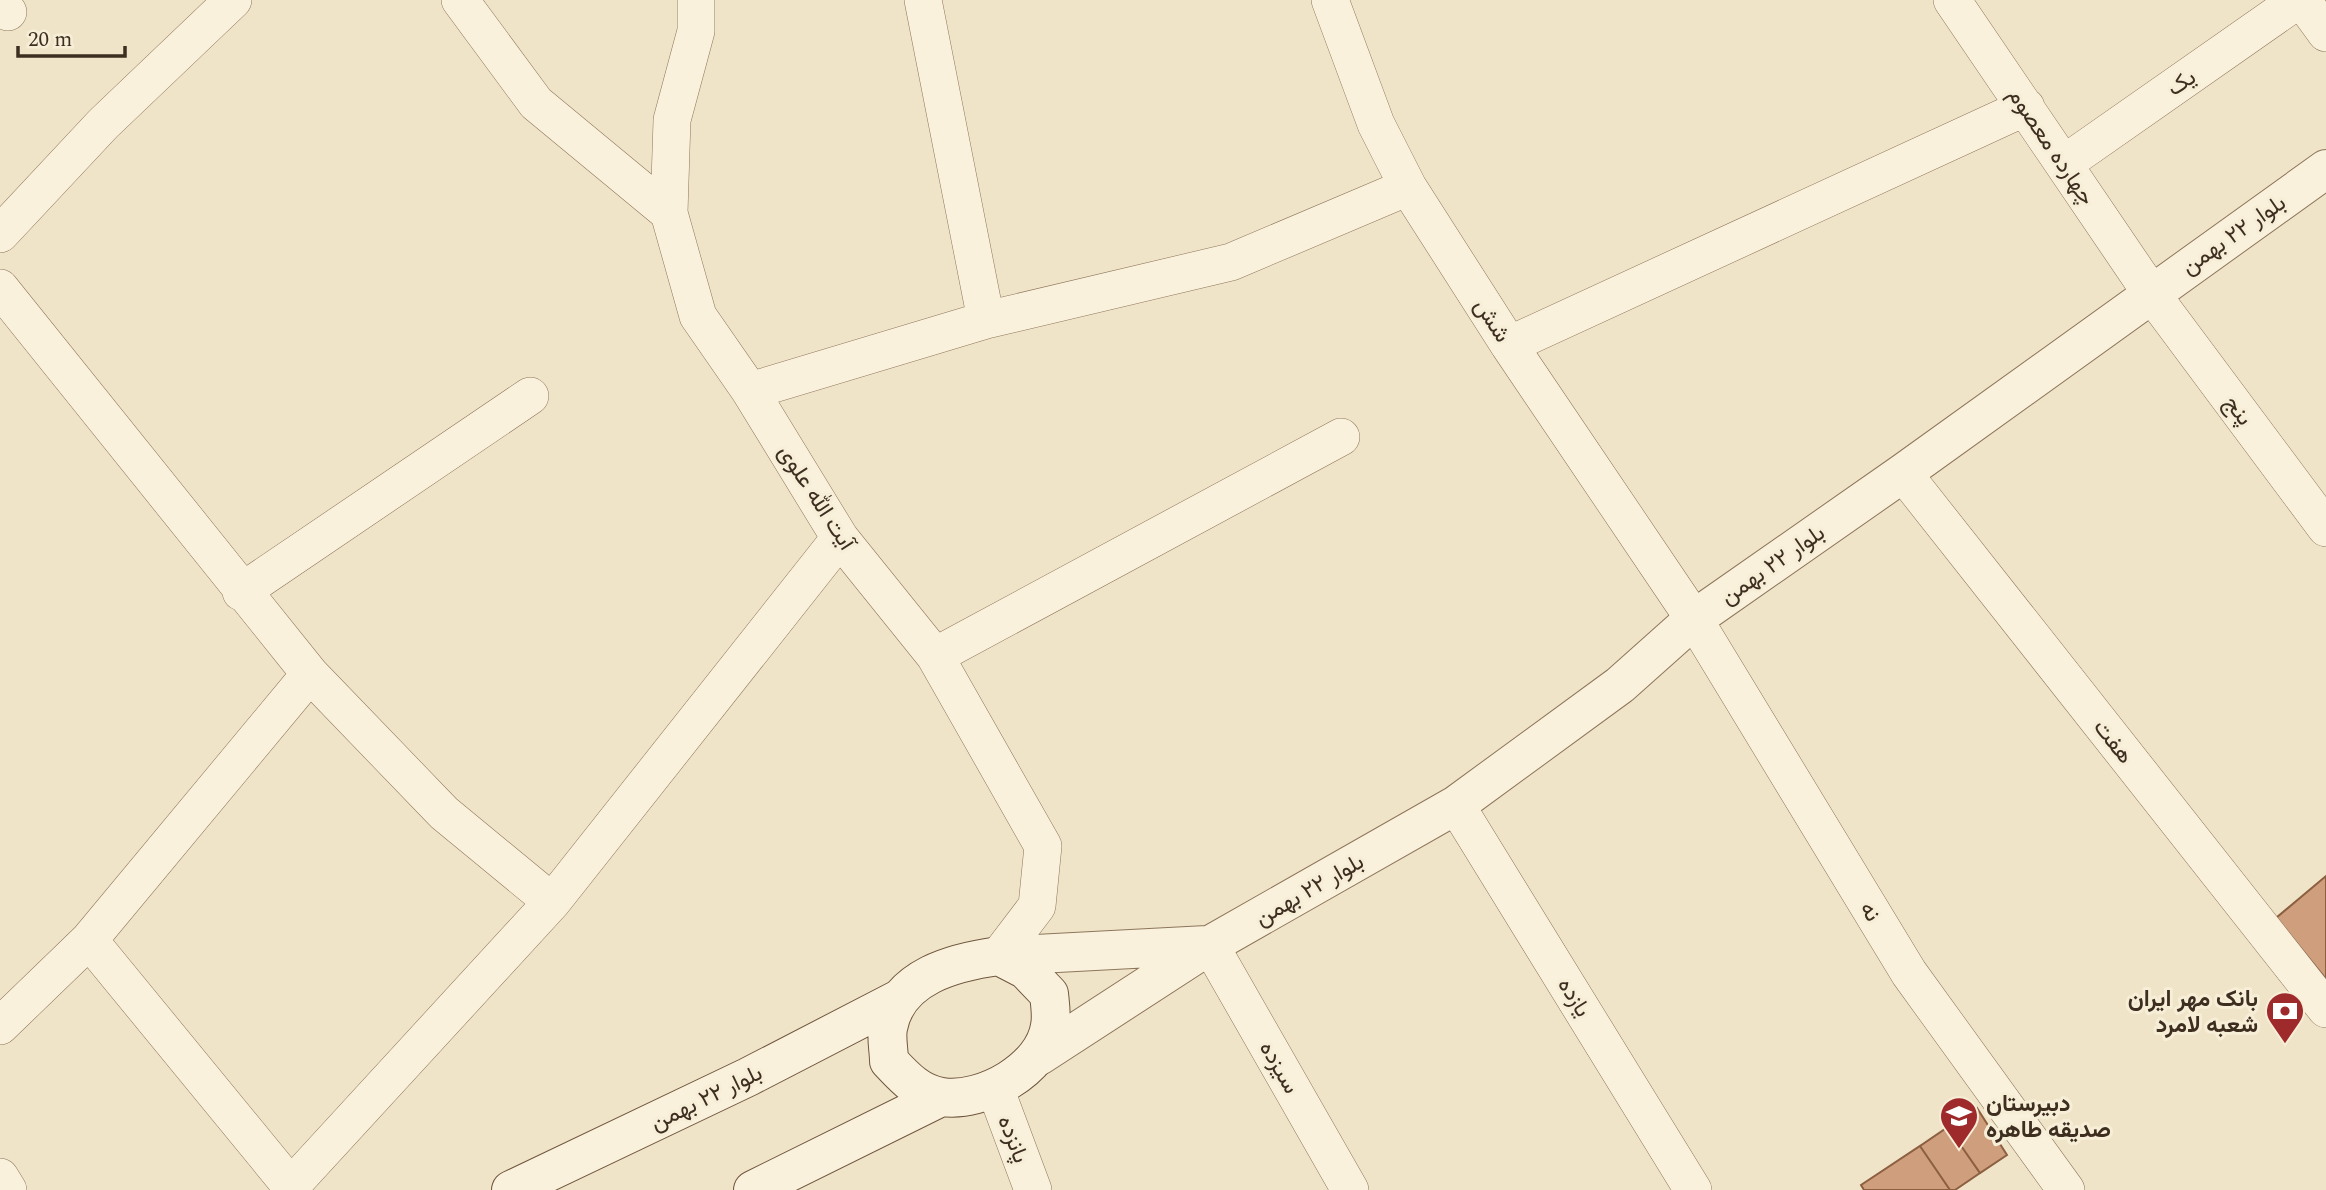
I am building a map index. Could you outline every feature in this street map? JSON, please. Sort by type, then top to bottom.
[{"type":"street","points":[[0,234],[103,124],[233,0]]},
{"type":"street","points":[[460,0],[536,103],[669,213]]},
{"type":"street","name":"آیت الله علوی","points":[[695,0],[696,32],[672,120],[669,213],[698,316],[750,391],[840,538],[935,656],[1043,846],[1037,906],[999,956]]},
{"type":"street","points":[[923,0],[986,320]]},
{"type":"street","name":"شش","points":[[1330,0],[1376,124],[1408,187],[1509,345],[1694,619]]},
{"type":"street","name":"چهارده معصوم","points":[[1952,0],[2151,293]]},
{"type":"street","points":[[2300,0],[2326,33]]},
{"type":"street","name":"یک","points":[[2064,163],[2300,0]]},
{"type":"street","points":[[1509,345],[2025,107]]},
{"type":"street","name":"بلوار ۲۲ بهمن","points":[[1039,1056],[1210,945],[1456,805],[1620,685],[1694,619],[1903,473],[2326,169]]},
{"type":"street","points":[[750,391],[986,320],[1231,262],[1408,187]]},
{"type":"street","points":[[0,288],[310,674],[444,813],[552,902]]},
{"type":"street","name":"پنج","points":[[2151,293],[2326,528]]},
{"type":"street","points":[[242,592],[530,396]]},
{"type":"street","points":[[935,656],[1341,437]]},
{"type":"street","name":"هفت","points":[[1903,473],[2326,1009]]},
{"type":"street","points":[[89,940],[292,1188],[552,902],[840,538]]},
{"type":"street","name":"نه","points":[[1694,619],[1909,973],[2066,1190]]},
{"type":"street","points":[[0,1026],[89,940],[310,674]]},
{"type":"street","name":"یازده","points":[[1456,805],[1693,1190]]},
{"type":"street","name":"بلوار ۲۲ بهمن","points":[[999,956],[1210,945]]},
{"type":"street","name":"سیزده","points":[[1210,945],[1350,1190]]},
{"type":"street","points":[[752,1190],[941,1097],[970,1095],[995,1088],[1018,1075],[1039,1056],[1051,1027],[1049,994],[1026,970],[999,956],[968,960],[943,968],[920,980],[899,999],[888,1029],[889,1061],[912,1086],[941,1097]]},
{"type":"street","name":"بلوار ۲۲ بهمن","points":[[512,1190],[748,1077],[899,999]]},
{"type":"street","name":"پانزده","points":[[995,1088],[1033,1190]]},
{"type":"street","points":[[0,1177],[8,1190]]},
{"type":"building","points":[[2326,876],[2326,979],[2276,918]]},
{"type":"building","points":[[1977,1108],[2007,1155],[1980,1173],[1948,1127]]},
{"type":"building","points":[[1948,1127],[1980,1173],[1955,1190],[1950,1190],[1920,1146]]},
{"type":"building","points":[[1920,1146],[1950,1190],[1864,1190],[1861,1185]]},
{"type":"place","name":"بانک مهر ایران شعبه لامرد","points":[[2285,1045]]},
{"type":"place","name":"دبیرستان صدیقه طاهره","points":[[1959,1150]]}]
